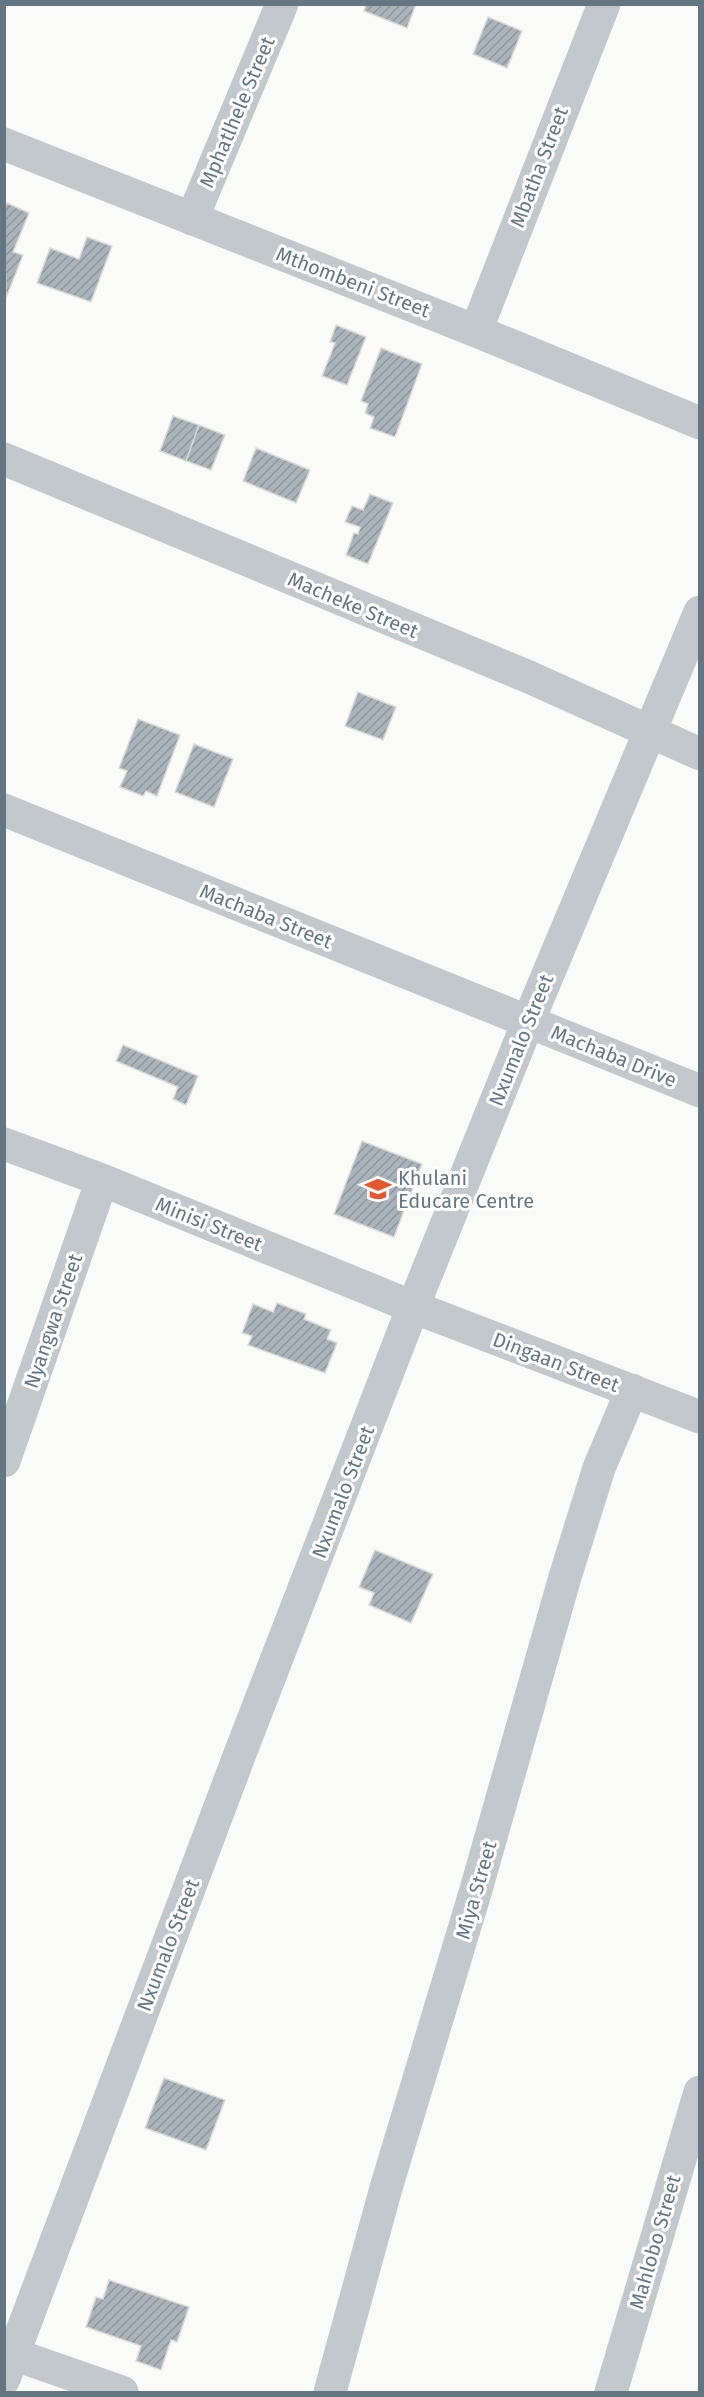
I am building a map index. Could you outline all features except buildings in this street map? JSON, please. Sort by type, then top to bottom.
[{"type":"street","name":"Mphatlhele Street","points":[[192,219],[282,4]]},
{"type":"street","name":"Mbatha Street","points":[[476,331],[604,4]]},
{"type":"street","name":"Mthombeni Street","points":[[4,144],[476,331],[699,423]]},
{"type":"street","name":"Macheke Street","points":[[4,459],[529,677],[699,754]]},
{"type":"street","name":"Nxumalo Street","points":[[7,2361],[413,1307],[528,1022],[699,612]]},
{"type":"street","name":"Machaba Street","points":[[4,810],[528,1022]]},
{"type":"street","name":"Machaba Drive","points":[[528,1022],[699,1091]]},
{"type":"street","name":"Minisi Street","points":[[4,1144],[102,1180],[413,1307]]},
{"type":"street","name":"Nyangwa Street","points":[[4,1461],[102,1180]]},
{"type":"street","name":"Dingaan Street","points":[[413,1307],[699,1417]]},
{"type":"street","name":"Miya Street","points":[[330,2392],[386,2188],[465,1927],[565,1577],[599,1467],[632,1390]]},
{"type":"street","name":"Mahlobo Street","points":[[611,2392],[699,2092]]},
{"type":"street","points":[[7,2361],[122,2392]]},
{"type":"place","name":"Khulani Educare Centre","points":[[378,1189]]}]
